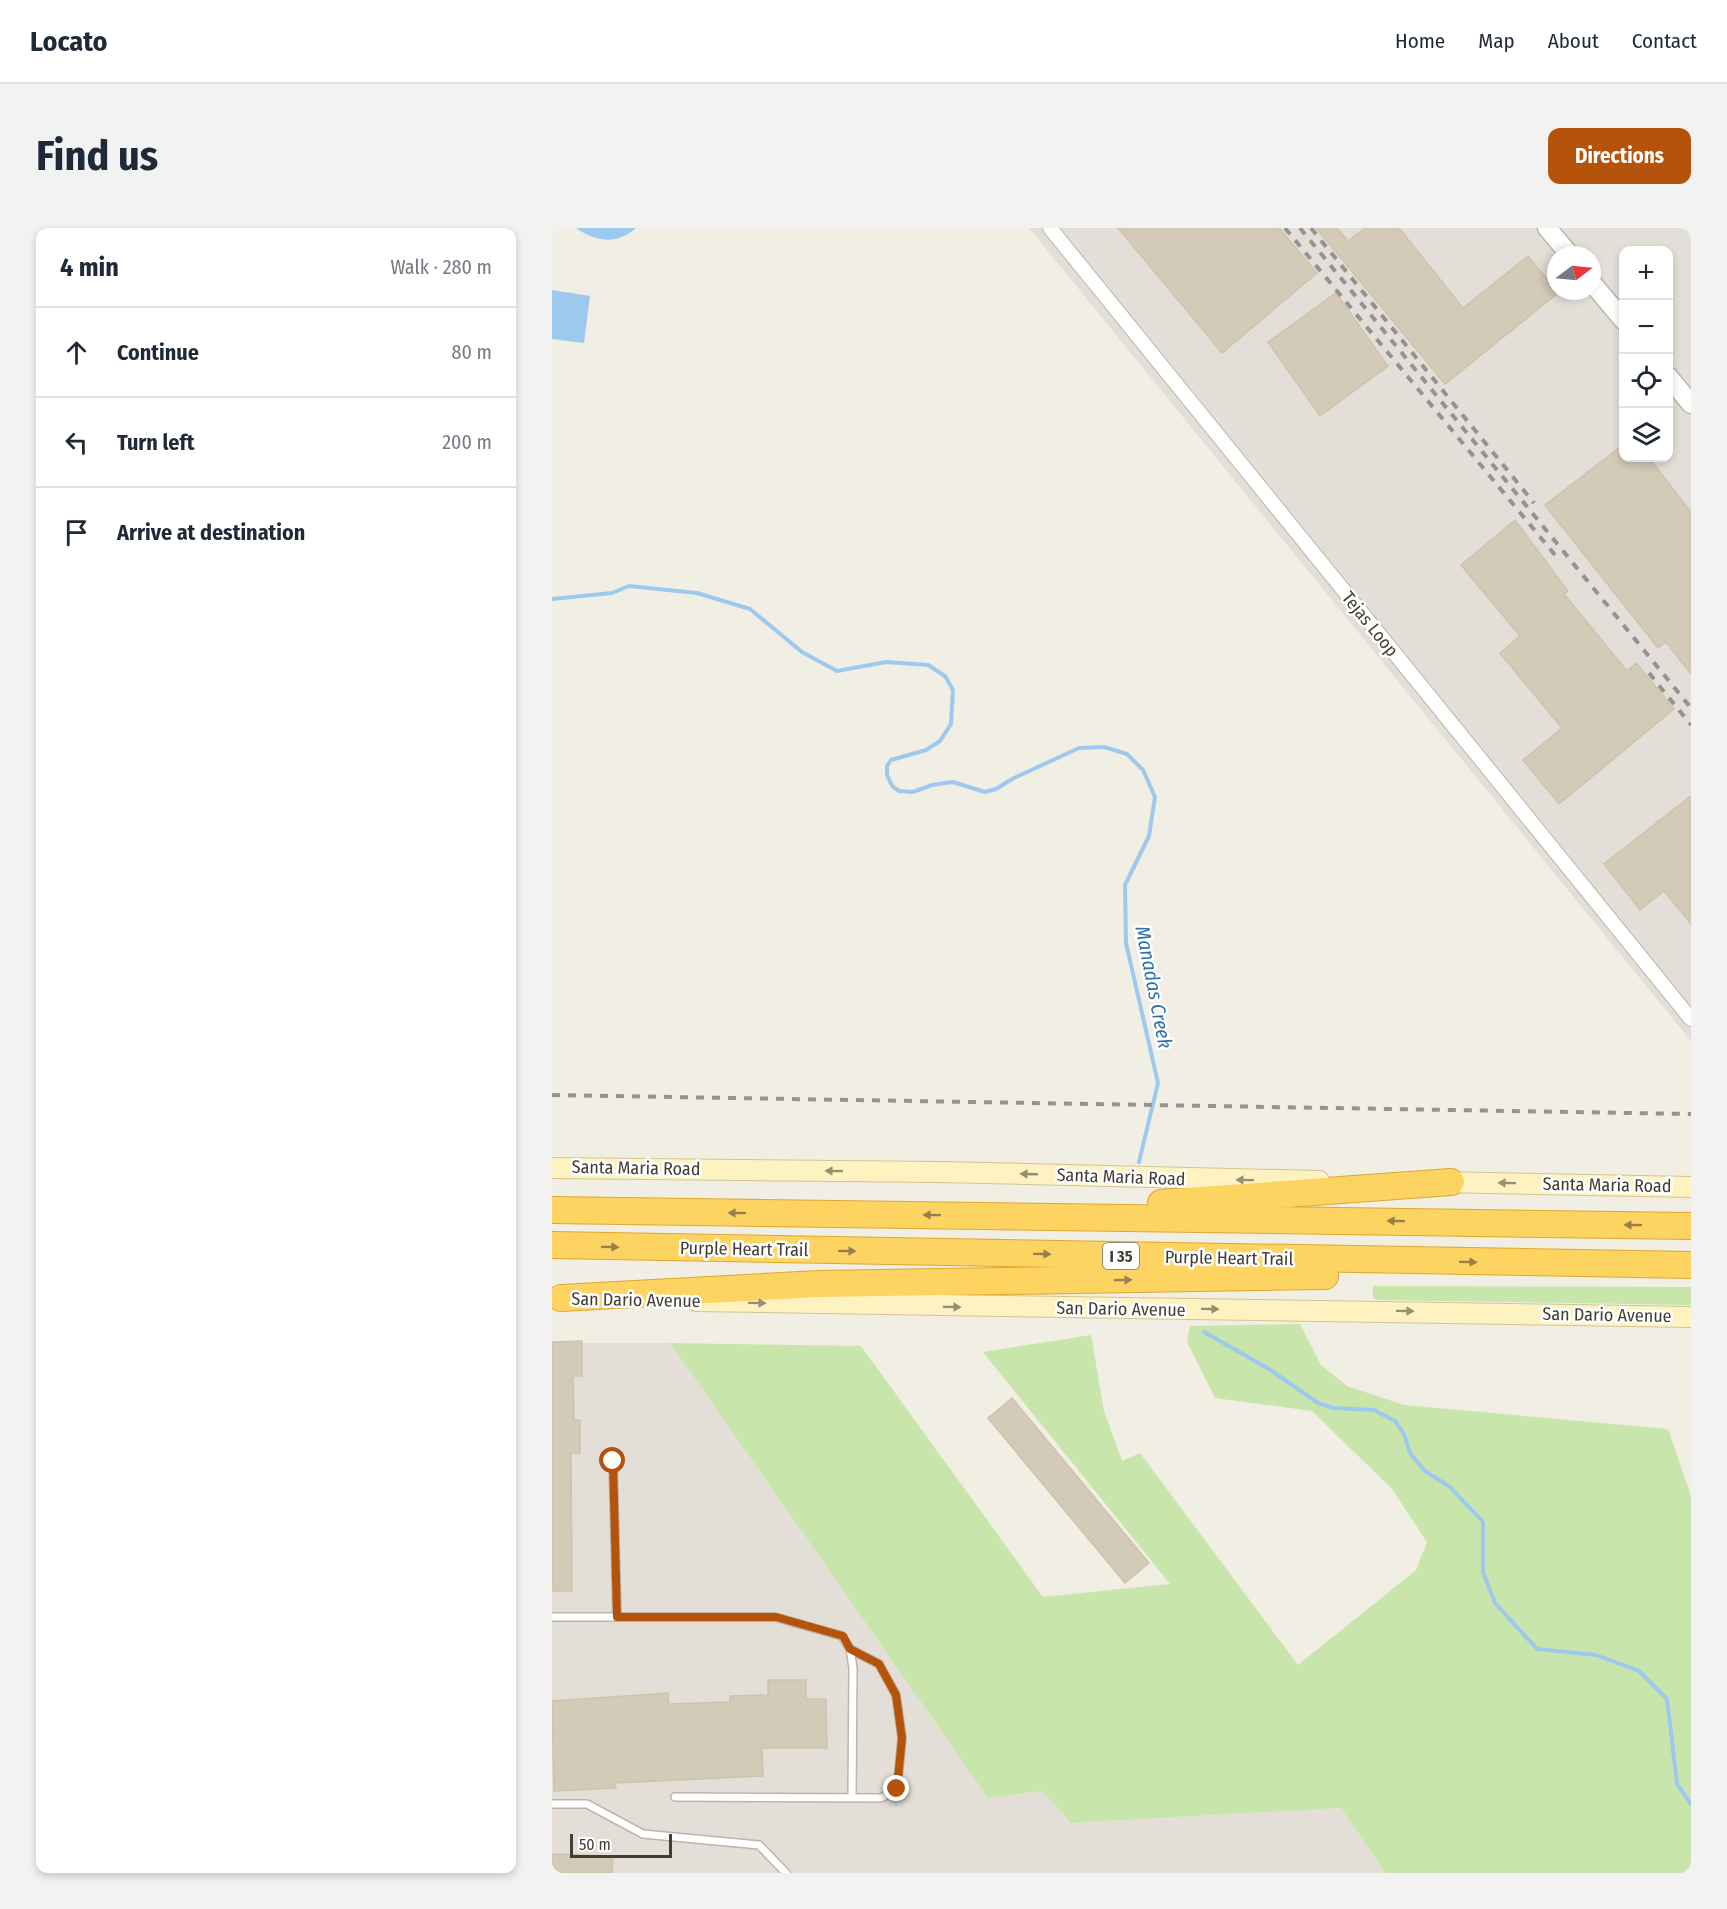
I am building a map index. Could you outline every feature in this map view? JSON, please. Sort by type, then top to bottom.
[{"type":"highway","points":[[990,1215],[1451,1182]]},
{"type":"highway","name":"Purple Heart Trail","points":[[552,1210],[1691,1226]]},
{"type":"highway","name":"Purple Heart Trail","points":[[552,1245],[1691,1265]]},
{"type":"highway","points":[[557,1298],[818,1284],[1329,1276],[1421,1262]]},
{"type":"main road","name":"Santa Maria Road","points":[[552,1168],[940,1172],[1211,1180],[1691,1187]]},
{"type":"main road","name":"San Dario Avenue","points":[[557,1298],[924,1307],[1691,1317]]},
{"type":"street","name":"Tejas Loop","points":[[1050,228],[1691,1020]]},
{"type":"street","points":[[1548,228],[1562,246]]},
{"type":"street","points":[[1601,294],[1619,316]]},
{"type":"street","points":[[1673,382],[1691,404]]},
{"type":"lane","points":[[613,1461],[617,1617]]},
{"type":"lane","points":[[552,1617],[776,1617],[843,1636],[850,1649],[853,1668],[852,1797]]},
{"type":"lane","points":[[675,1797],[881,1798],[897,1789],[902,1738],[896,1695],[879,1664],[850,1649]]},
{"type":"lane","points":[[552,1804],[587,1804],[642,1834],[759,1845],[786,1873]]},
{"type":"shaded area","points":[[1029,228],[1691,228],[1691,1041]]},
{"type":"shaded area","points":[[552,1343],[670,1343],[988,1798],[1042,1791],[1071,1823],[1341,1808],[1385,1873],[552,1873]]},
{"type":"green space","points":[[1373,1286],[1691,1287],[1691,1305],[1381,1300],[1373,1299]]},
{"type":"green space","points":[[1300,1324],[1321,1365],[1347,1386],[1404,1405],[1668,1429],[1691,1496],[1691,1873],[1385,1873],[1341,1808],[1071,1823],[1042,1791],[988,1798],[670,1343],[861,1346],[1043,1597],[1170,1584],[983,1352],[1091,1335],[1104,1411],[1122,1461],[1140,1453],[1298,1665],[1416,1570],[1427,1542],[1392,1489],[1312,1411],[1215,1398],[1187,1342],[1190,1326]]},
{"type":"water","points":[[576,228],[636,228],[621,237],[606,240],[591,236]]},
{"type":"water","points":[[552,290],[590,296],[584,343],[552,339]]},
{"type":"building","points":[[1118,228],[1279,228],[1317,273],[1222,353]]},
{"type":"building","points":[[1316,228],[1337,228],[1348,241],[1365,228],[1399,228],[1463,308],[1528,256],[1547,279],[1547,300],[1549,300],[1445,384]]},
{"type":"building","points":[[1336,293],[1388,366],[1320,416],[1268,342]]},
{"type":"building","points":[[1619,448],[1619,462],[1652,462],[1691,512],[1691,674],[1666,642],[1658,648],[1545,505]]},
{"type":"building","points":[[1515,520],[1568,591],[1564,594],[1627,671],[1636,663],[1674,709],[1559,804],[1523,760],[1562,728],[1500,653],[1520,636],[1461,565]]},
{"type":"building","points":[[1691,796],[1691,924],[1664,891],[1640,910],[1604,864]]},
{"type":"building","points":[[582,1341],[582,1376],[573,1376],[574,1420],[580,1420],[580,1453],[571,1453],[572,1591],[552,1591],[552,1342]]},
{"type":"building","points":[[1012,1398],[1149,1563],[1125,1583],[988,1418]]},
{"type":"building","points":[[768,1680],[806,1680],[806,1699],[826,1699],[827,1748],[762,1748],[763,1776],[615,1783],[616,1788],[554,1791],[552,1701],[668,1693],[669,1704],[730,1702],[730,1696],[768,1695]]},
{"type":"building","points":[[552,1854],[613,1856],[612,1873],[552,1873]]},
{"type":"waterway","name":"Manadas Creek","points":[[552,599],[612,593],[629,586],[697,593],[750,609],[802,652],[837,671],[886,662],[928,665],[945,676],[953,690],[951,724],[940,741],[926,750],[891,760],[887,766],[887,775],[892,786],[899,791],[913,792],[932,785],[953,782],[985,792],[996,789],[1012,779],[1079,748],[1104,747],[1127,754],[1143,770],[1155,797],[1149,836],[1125,885],[1126,943],[1158,1083],[1139,1162]]},
{"type":"waterway","name":"Manadas Creek","points":[[1204,1332],[1269,1369],[1318,1403],[1333,1408],[1374,1410],[1395,1421],[1404,1434],[1410,1453],[1425,1471],[1450,1487],[1483,1522],[1483,1572],[1495,1603],[1537,1649],[1596,1655],[1639,1671],[1667,1699],[1677,1784],[1691,1804]]},
{"type":"railway","points":[[1285,228],[1560,561]]},
{"type":"railway","points":[[1300,228],[1691,708]]},
{"type":"railway","points":[[1311,228],[1534,503]]},
{"type":"railway","points":[[1649,673],[1691,725]]},
{"type":"railway","points":[[552,1095],[1691,1114]]},
{"type":"route","points":[[613,1461],[617,1617],[776,1617],[843,1636],[850,1649],[879,1664],[896,1695],[902,1738],[897,1789]]}]
